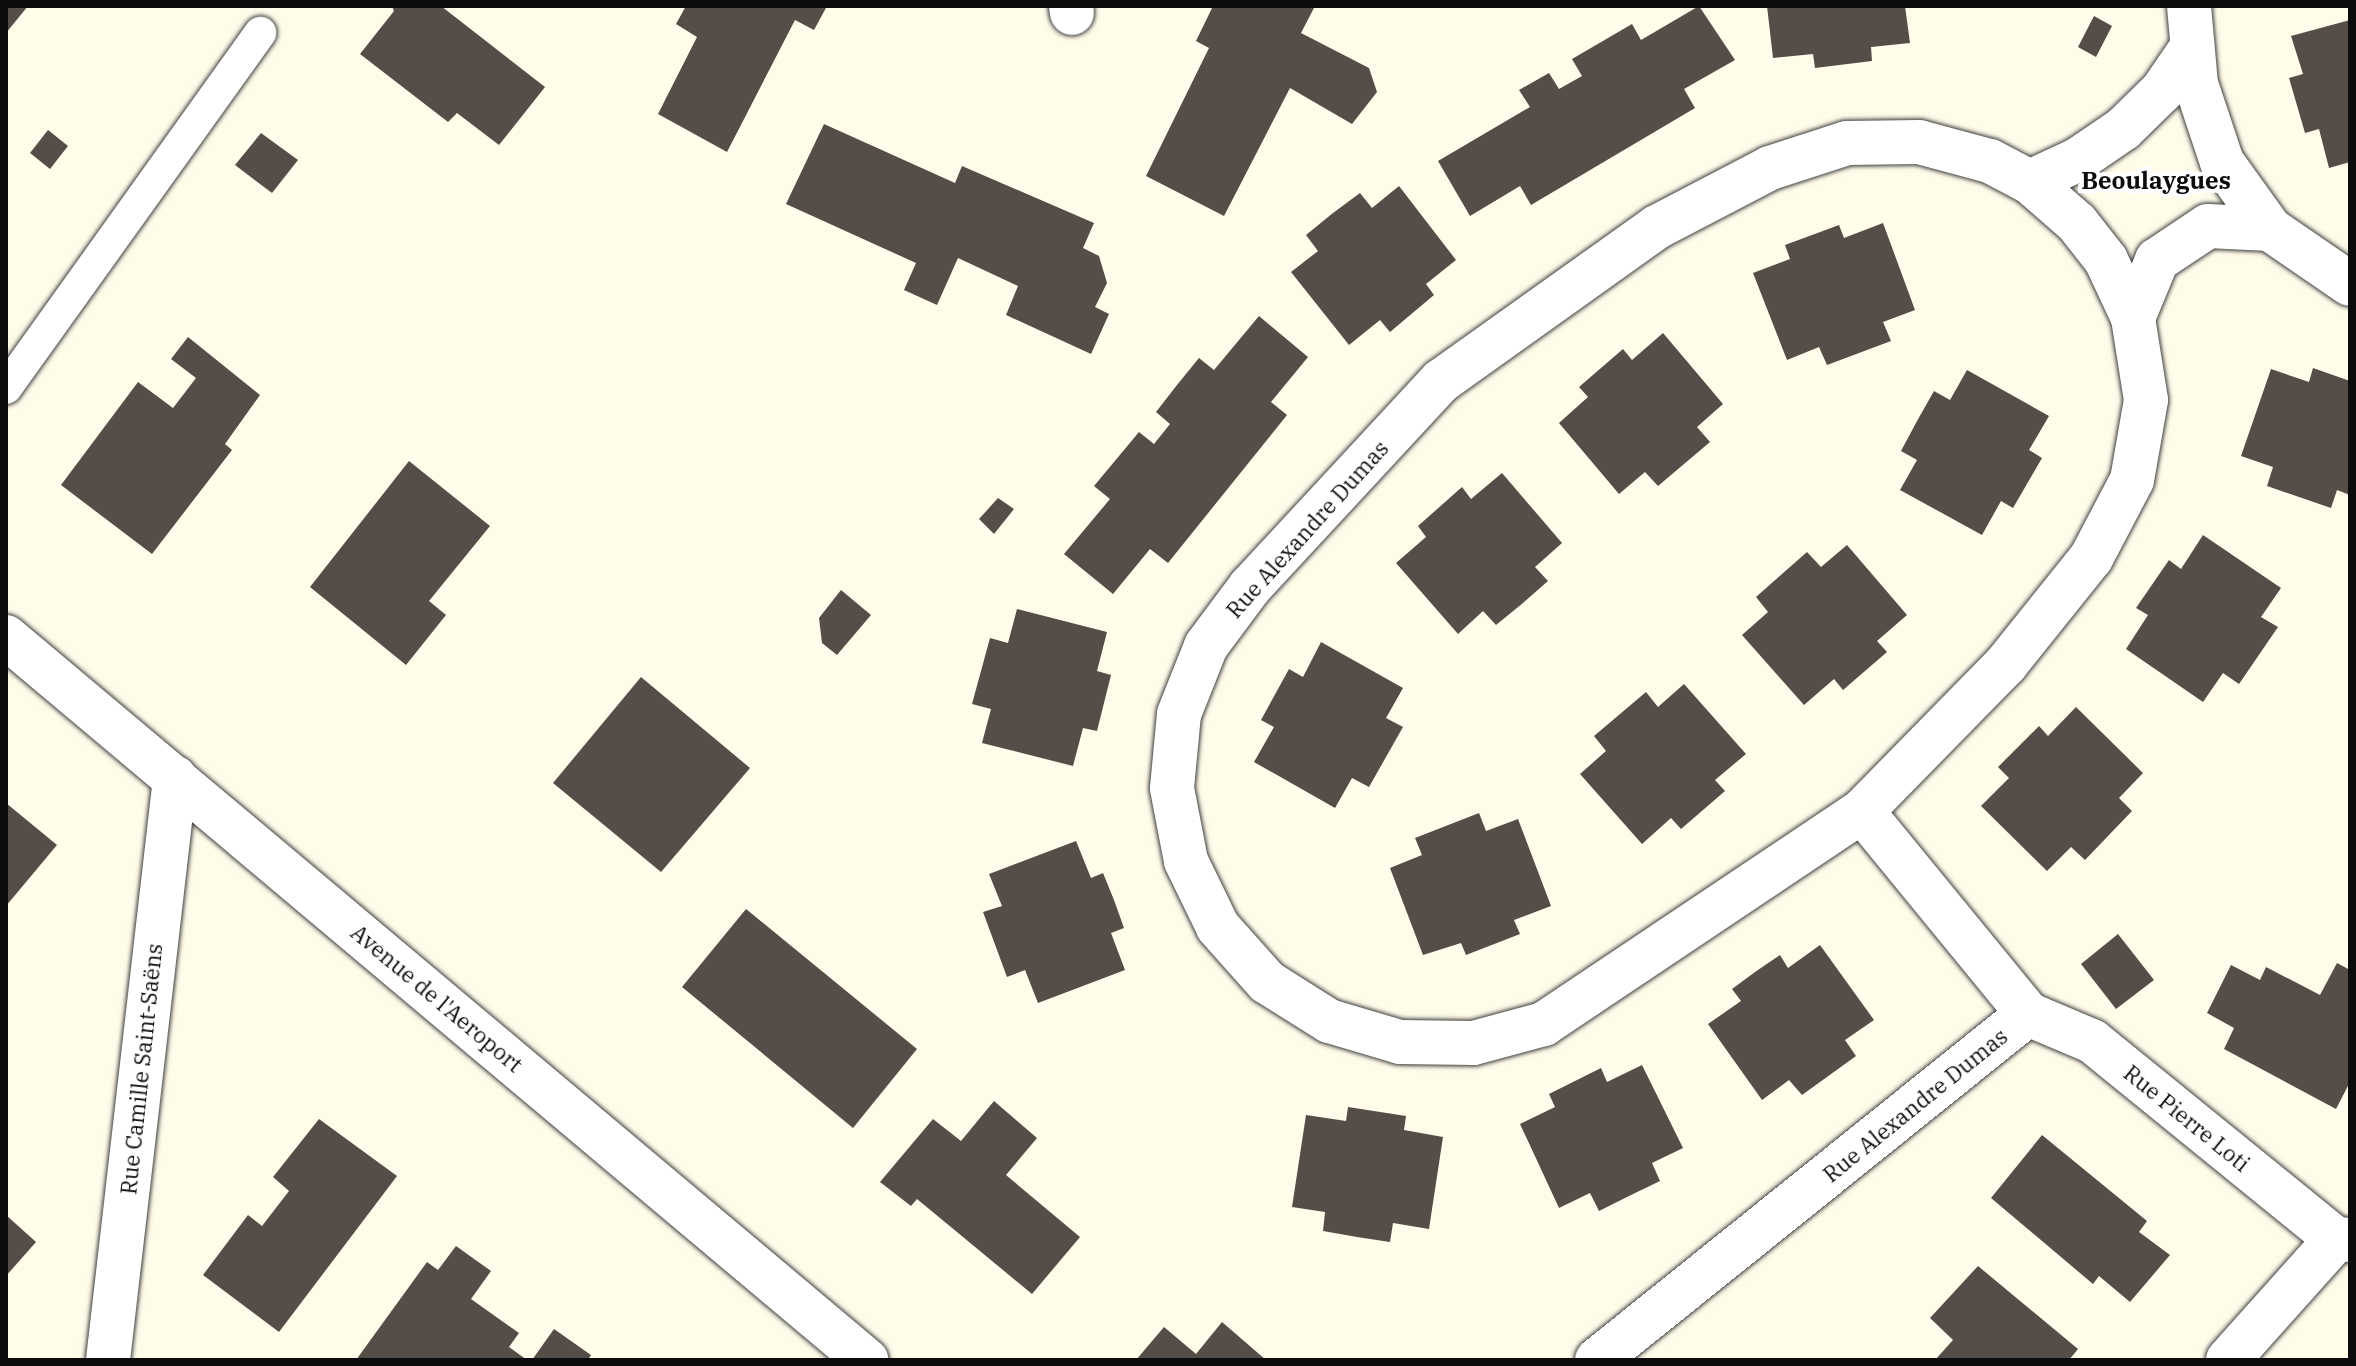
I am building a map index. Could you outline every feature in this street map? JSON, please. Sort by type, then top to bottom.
[{"type":"street","points":[[2030,182],[2079,159],[2123,129],[2162,91],[2190,26]]},
{"type":"street","points":[[2190,26],[2196,84],[2222,162],[2270,229],[2350,284]]},
{"type":"street","name":"Rue Alexandre Dumas","points":[[1919,142],[1990,161],[2030,182],[2077,223],[2106,260],[2133,318],[2146,400],[2135,467],[2091,558],[2006,664],[1862,811],[1544,1024],[1473,1043],[1400,1042],[1329,1021],[1257,971],[1218,927],[1186,861],[1172,788],[1179,714],[1206,646],[1250,587],[1441,381],[1644,236],[1770,168],[1847,143],[1919,142]]},
{"type":"street","points":[[2133,318],[2157,260],[2208,226],[2270,229]]},
{"type":"street","name":"Avenue de l'Aeroport","points":[[6,637],[866,1360]]},
{"type":"street","name":"Rue Camille Saint-Saëns","points":[[112,1357],[175,778]]},
{"type":"street","name":"Rue Alexandre Dumas","points":[[1597,1360],[2028,1014],[1862,811]]},
{"type":"street","name":"Rue Pierre Loti","points":[[2028,1014],[2092,1041],[2343,1240],[2228,1360]]},
{"type":"lane","points":[[6,388],[260,33]]},
{"type":"building","points":[[6,6],[28,6],[6,33]]},
{"type":"building","points":[[392,6],[441,6],[545,87],[499,145],[457,113],[448,122],[360,54],[394,11]]},
{"type":"building","points":[[686,6],[827,6],[814,30],[795,20],[727,152],[658,114],[697,37],[676,24]]},
{"type":"building","points":[[1213,6],[1315,6],[1301,33],[1369,68],[1377,92],[1352,124],[1290,88],[1224,216],[1146,176],[1209,48],[1196,41]]},
{"type":"building","points":[[1699,6],[1735,60],[1684,89],[1695,108],[1531,205],[1520,186],[1470,216],[1438,161],[1530,107],[1519,90],[1549,73],[1559,89],[1582,76],[1572,59],[1632,24],[1641,40]]},
{"type":"building","points":[[1767,6],[1905,6],[1910,43],[1871,47],[1872,61],[1815,68],[1813,54],[1773,58]]},
{"type":"building","points":[[2094,16],[2112,26],[2096,57],[2078,47]]},
{"type":"building","points":[[2350,20],[2350,162],[2329,168],[2319,129],[2305,133],[2289,78],[2303,74],[2291,36]]},
{"type":"building","points":[[824,124],[955,183],[962,166],[1094,223],[1083,248],[1099,256],[1107,283],[1095,307],[1109,314],[1091,354],[1006,315],[1018,286],[958,258],[937,305],[904,290],[916,263],[786,204]]},
{"type":"building","points":[[48,130],[68,146],[50,169],[30,153]]},
{"type":"building","points":[[261,133],[298,160],[272,193],[235,165]]},
{"type":"building","points":[[1399,186],[1456,260],[1426,284],[1434,295],[1390,332],[1380,320],[1349,345],[1291,272],[1318,251],[1306,235],[1333,213],[1360,193],[1372,208]]},
{"type":"building","points":[[1883,223],[1915,310],[1883,322],[1891,341],[1827,365],[1819,347],[1787,360],[1753,273],[1790,259],[1785,245],[1839,225],[1844,238]]},
{"type":"building","points":[[1259,316],[1308,357],[1271,402],[1287,415],[1168,563],[1150,549],[1113,594],[1064,554],[1110,499],[1094,486],[1139,432],[1154,444],[1170,424],[1156,412],[1199,358],[1214,370]]},
{"type":"building","points":[[1663,333],[1723,404],[1697,427],[1710,442],[1658,486],[1645,472],[1619,494],[1559,423],[1588,397],[1579,387],[1623,349],[1632,360]]},
{"type":"building","points":[[188,337],[260,395],[225,444],[232,450],[152,554],[61,485],[138,382],[173,408],[196,378],[171,359]]},
{"type":"building","points":[[2313,368],[2350,381],[2350,495],[2337,490],[2331,508],[2267,486],[2273,467],[2241,456],[2271,369],[2309,382]]},
{"type":"building","points":[[1967,370],[2049,416],[2029,450],[2042,458],[2013,508],[2001,501],[1982,535],[1900,490],[1917,460],[1901,451],[1917,421],[1934,391],[1950,400]]},
{"type":"building","points":[[409,461],[490,526],[429,601],[446,615],[406,665],[310,587]]},
{"type":"building","points":[[1502,473],[1562,543],[1535,567],[1548,581],[1523,603],[1496,625],[1483,611],[1458,634],[1396,563],[1426,537],[1418,526],[1462,487],[1471,499]]},
{"type":"building","points":[[998,498],[1014,509],[994,534],[979,519]]},
{"type":"building","points":[[2203,535],[2281,588],[2261,617],[2278,627],[2239,684],[2223,673],[2203,702],[2126,649],[2148,615],[2136,608],[2169,560],[2181,569]]},
{"type":"building","points":[[1847,545],[1907,615],[1877,641],[1887,652],[1843,690],[1834,679],[1804,705],[1742,635],[1768,612],[1756,597],[1807,552],[1821,567]]},
{"type":"building","points":[[841,590],[871,615],[837,655],[822,643],[819,618]]},
{"type":"building","points":[[1017,609],[1107,632],[1097,671],[1111,675],[1097,731],[1083,728],[1073,766],[982,743],[991,709],[972,704],[990,638],[1008,643]]},
{"type":"building","points":[[1321,642],[1403,688],[1386,718],[1403,727],[1369,787],[1352,778],[1335,808],[1254,762],[1274,727],[1261,720],[1289,669],[1303,677]]},
{"type":"building","points":[[641,677],[750,768],[661,872],[553,783]]},
{"type":"building","points":[[1684,684],[1746,754],[1715,780],[1725,791],[1681,829],[1671,818],[1642,844],[1580,774],[1606,751],[1594,736],[1646,692],[1658,707]]},
{"type":"building","points":[[2076,707],[2143,773],[2119,798],[2132,811],[2085,860],[2071,847],[2047,871],[1981,806],[2009,778],[1998,767],[2039,726],[2048,736]]},
{"type":"building","points":[[6,803],[57,845],[6,906]]},
{"type":"building","points":[[1479,813],[1486,831],[1518,819],[1551,906],[1514,920],[1520,934],[1466,955],[1461,943],[1423,955],[1390,868],[1422,855],[1415,838]]},
{"type":"building","points":[[1076,841],[1091,878],[1103,873],[1114,900],[1124,928],[1111,933],[1125,970],[1038,1003],[1025,970],[1007,977],[983,912],[1002,906],[989,874]]},
{"type":"building","points":[[746,909],[917,1049],[853,1128],[682,987]]},
{"type":"building","points":[[2118,934],[2154,980],[2116,1009],[2081,964]]},
{"type":"building","points":[[1820,945],[1874,1020],[1845,1040],[1856,1056],[1802,1095],[1789,1080],[1762,1100],[1708,1024],[1741,1001],[1732,989],[1755,972],[1780,955],[1788,968]]},
{"type":"building","points":[[2337,963],[2350,970],[2350,1082],[2336,1109],[2224,1049],[2234,1028],[2207,1013],[2231,965],[2260,980],[2266,967],[2320,995]]},
{"type":"building","points":[[1642,1065],[1683,1148],[1652,1163],[1660,1181],[1599,1211],[1590,1193],[1559,1208],[1520,1124],[1555,1107],[1549,1094],[1601,1068],[1607,1082]]},
{"type":"building","points":[[994,1101],[1037,1138],[1006,1175],[1080,1237],[1032,1294],[917,1199],[911,1206],[880,1182],[933,1119],[961,1141]]},
{"type":"building","points":[[1348,1107],[1406,1116],[1404,1130],[1443,1137],[1429,1229],[1393,1223],[1390,1242],[1357,1237],[1323,1231],[1325,1212],[1292,1207],[1306,1115],[1346,1121]]},
{"type":"building","points":[[319,1119],[397,1176],[279,1332],[203,1275],[248,1215],[262,1226],[289,1191],[273,1177]]},
{"type":"building","points":[[2042,1135],[2147,1221],[2139,1232],[2170,1255],[2130,1302],[2099,1276],[2093,1284],[1991,1198]]},
{"type":"building","points":[[6,1215],[36,1242],[6,1276]]},
{"type":"building","points":[[456,1246],[491,1271],[471,1299],[519,1333],[509,1347],[527,1360],[356,1360],[427,1262],[438,1270]]},
{"type":"building","points":[[1978,1266],[2078,1349],[2069,1360],[1935,1360],[1953,1340],[1930,1318]]},
{"type":"building","points":[[1222,1322],[1266,1360],[1136,1360],[1164,1327],[1196,1354]]},
{"type":"building","points":[[554,1329],[591,1355],[588,1360],[532,1360]]},
{"type":"district","name":"Beoulaygues","points":[[2156,181]]}]
